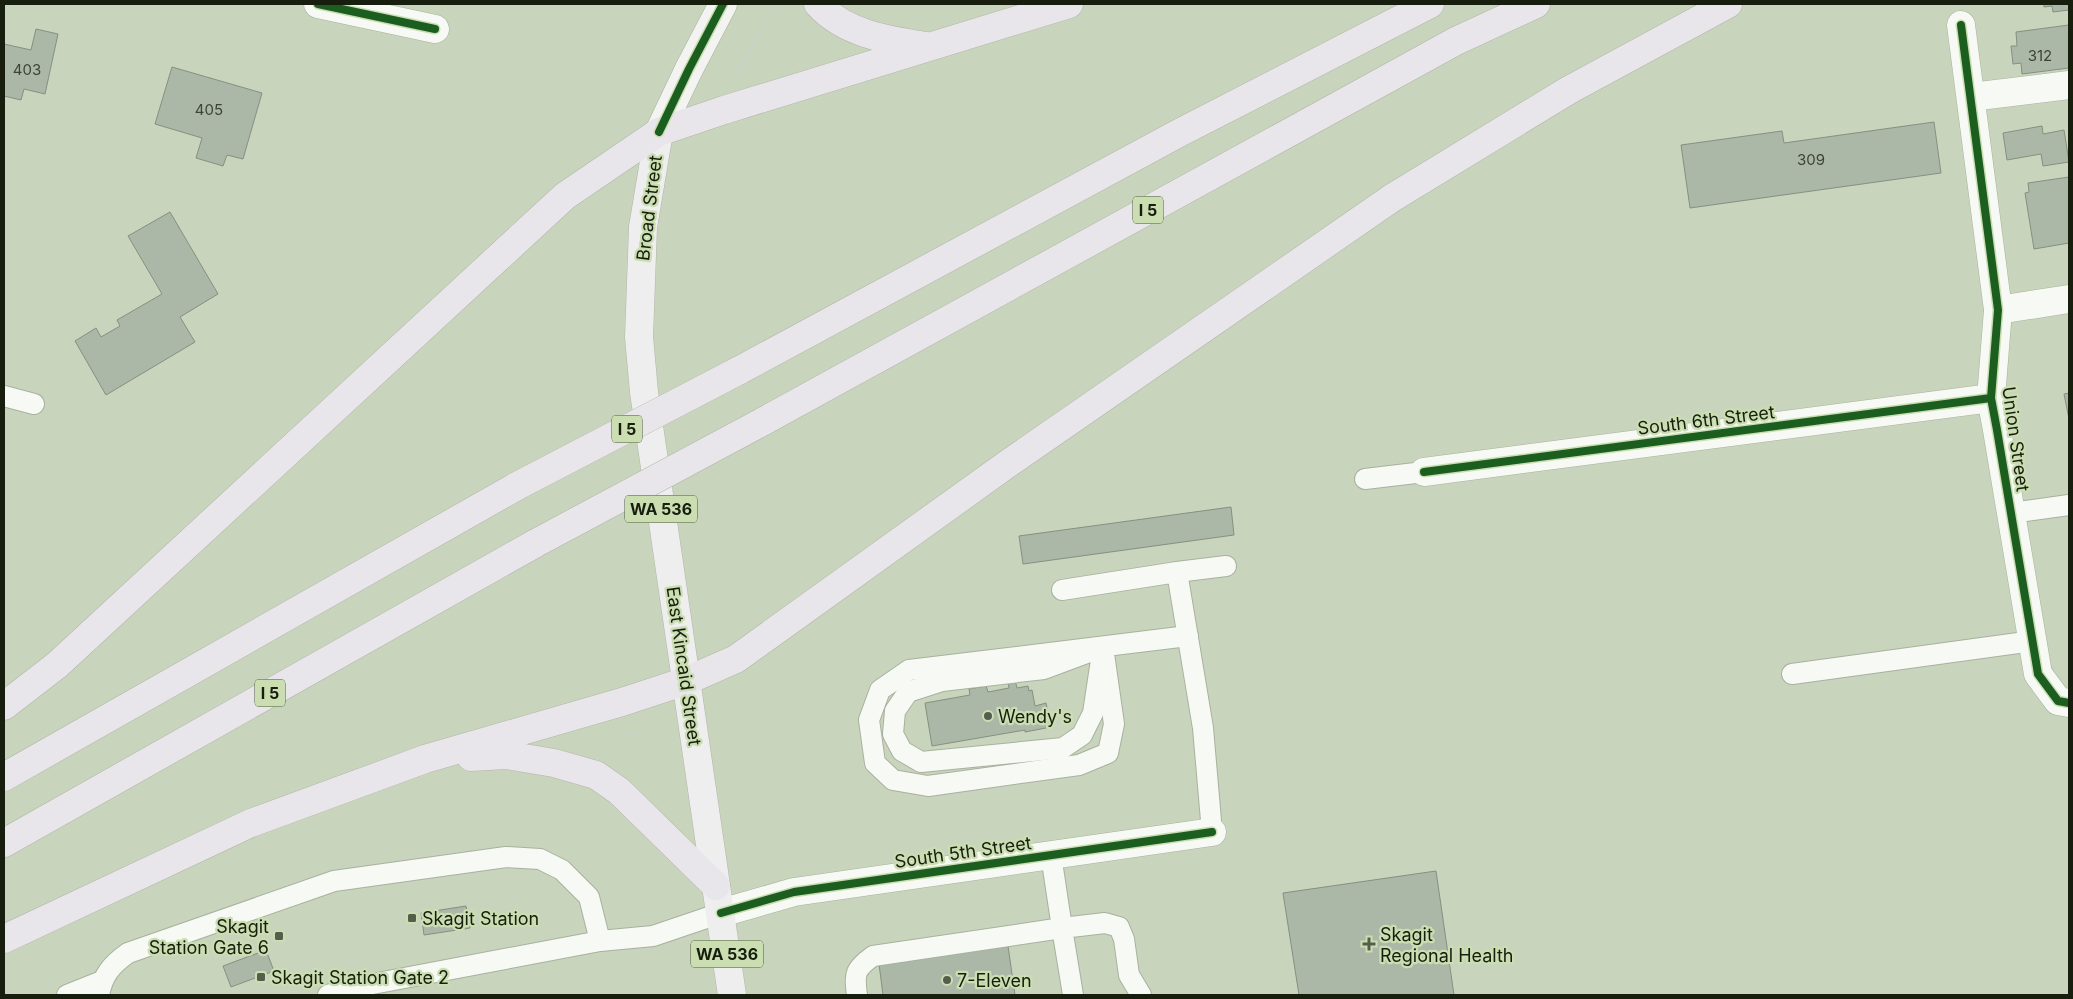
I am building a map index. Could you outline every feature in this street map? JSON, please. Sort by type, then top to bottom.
[{"type":"highway","points":[[818,4],[851,28],[882,39],[930,47]]},
{"type":"highway","points":[[4,706],[57,665],[565,196],[659,132],[1069,4]]},
{"type":"highway","name":"I 5","points":[[4,777],[517,486],[738,371],[1179,133],[1430,4]]},
{"type":"highway","name":"I 5","points":[[4,843],[536,543],[762,422],[1456,41],[1536,4]]},
{"type":"highway","points":[[4,939],[251,823],[425,759],[622,702],[686,681],[736,659],[1006,465],[1392,198],[1569,90],[1728,4]]},
{"type":"highway","points":[[425,759],[506,755],[554,763],[596,776],[619,791],[716,886]]},
{"type":"main road","name":"Broad Street","points":[[639,337],[643,227],[659,132]]},
{"type":"main road","name":"East Kincaid Street","points":[[639,337],[644,392],[732,995]]},
{"type":"street","points":[[318,4],[435,28]]},
{"type":"street","name":"Broad Street","points":[[659,132],[723,4]]},
{"type":"street","name":"Union Street","points":[[1961,25],[1998,310],[1991,398],[2038,674],[2064,702]]},
{"type":"street","points":[[1971,97],[2069,85]]},
{"type":"street","points":[[1998,310],[2069,299]]},
{"type":"street","name":"South 6th Street","points":[[1424,472],[1991,398]]},
{"type":"street","name":"South 5th Street","points":[[721,914],[794,892],[1212,832]]},
{"type":"lane","points":[[4,396],[34,404]]},
{"type":"lane","points":[[1365,479],[1424,472]]},
{"type":"lane","points":[[2011,513],[2069,505]]},
{"type":"lane","points":[[1062,590],[1226,566]]},
{"type":"lane","points":[[1177,572],[1203,728],[1212,832]]},
{"type":"lane","points":[[1103,647],[1114,724],[1108,753],[1079,765],[928,786],[893,780],[876,763],[869,720],[880,690],[909,670],[1188,636]]},
{"type":"lane","points":[[1792,674],[2033,641]]},
{"type":"lane","points":[[1103,647],[1092,713],[1082,735],[1063,748],[921,762],[902,751],[893,734],[895,711],[908,692],[942,681],[1044,669],[1103,647]]},
{"type":"lane","points":[[1051,855],[1073,995]]},
{"type":"lane","points":[[67,995],[100,988],[112,964],[128,953],[334,881],[506,857],[540,859],[562,870],[589,897],[600,941]]},
{"type":"lane","points":[[328,995],[346,989],[600,941],[658,935],[721,914]]},
{"type":"lane","points":[[857,995],[854,976],[861,964],[873,956],[883,959],[999,942],[1062,928],[1105,922],[1118,927],[1124,939],[1129,974],[1141,995]]},
{"type":"path","points":[[734,76],[777,4]]},
{"type":"path","points":[[619,737],[637,733]]},
{"type":"building","points":[[2044,4],[2069,4],[2069,10],[2053,12],[2052,6],[2044,7]]},
{"type":"building","points":[[2069,25],[2069,68],[2022,74],[2021,63],[2013,64],[2011,46],[2017,46],[2016,32]]},
{"type":"building","points":[[36,29],[58,34],[45,94],[24,89],[21,100],[4,96],[4,44],[31,50]]},
{"type":"building","points":[[172,67],[262,93],[243,159],[227,155],[223,166],[196,158],[202,138],[155,124]]},
{"type":"building","points":[[1934,122],[1941,173],[1690,208],[1681,145],[1782,131],[1784,143]]},
{"type":"building","points":[[2042,126],[2043,134],[2064,130],[2069,162],[2043,166],[2041,154],[2007,160],[2003,133]]},
{"type":"building","points":[[2069,177],[2069,243],[2034,249],[2025,193],[2029,192],[2028,183]]},
{"type":"building","points":[[170,212],[218,294],[180,317],[195,342],[106,395],[75,341],[96,328],[101,337],[120,326],[117,320],[162,294],[128,236]]},
{"type":"building","points":[[2069,393],[2069,419],[2064,394]]},
{"type":"building","points":[[1231,507],[1234,535],[1023,564],[1019,536]]},
{"type":"building","name":"Wendy's","points":[[1015,680],[1017,688],[1028,686],[1029,691],[1032,690],[1035,706],[1046,703],[1051,727],[932,746],[925,703],[970,695],[969,689],[986,686],[988,692],[1009,688],[1008,682]]},
{"type":"building","name":"Skagit Regional Health","points":[[1436,871],[1454,995],[1299,995],[1283,893]]},
{"type":"building","points":[[466,906],[470,928],[424,935],[421,913]]},
{"type":"building","name":"7-Eleven","points":[[1008,946],[1015,995],[883,995],[879,964]]},
{"type":"building","points":[[266,950],[274,971],[231,987],[223,966]]},
{"type":"cycle path","points":[[318,4],[435,29]]},
{"type":"cycle path","points":[[659,132],[723,4]]},
{"type":"cycle path","points":[[1961,25],[1998,310],[1991,398],[2038,674],[2058,701],[2069,703]]},
{"type":"cycle path","points":[[1424,472],[1991,398]]},
{"type":"cycle path","points":[[721,913],[794,892],[1212,832]]},
{"type":"place","name":"Wendy's","points":[[988,716]]},
{"type":"place","name":"Skagit Station","points":[[412,918]]},
{"type":"place","name":"Skagit Station Gate 6","points":[[279,936]]},
{"type":"place","name":"Skagit Regional Health","points":[[1369,944]]},
{"type":"place","name":"Skagit Station Gate 2","points":[[261,977]]},
{"type":"place","name":"7-Eleven","points":[[947,980]]}]
